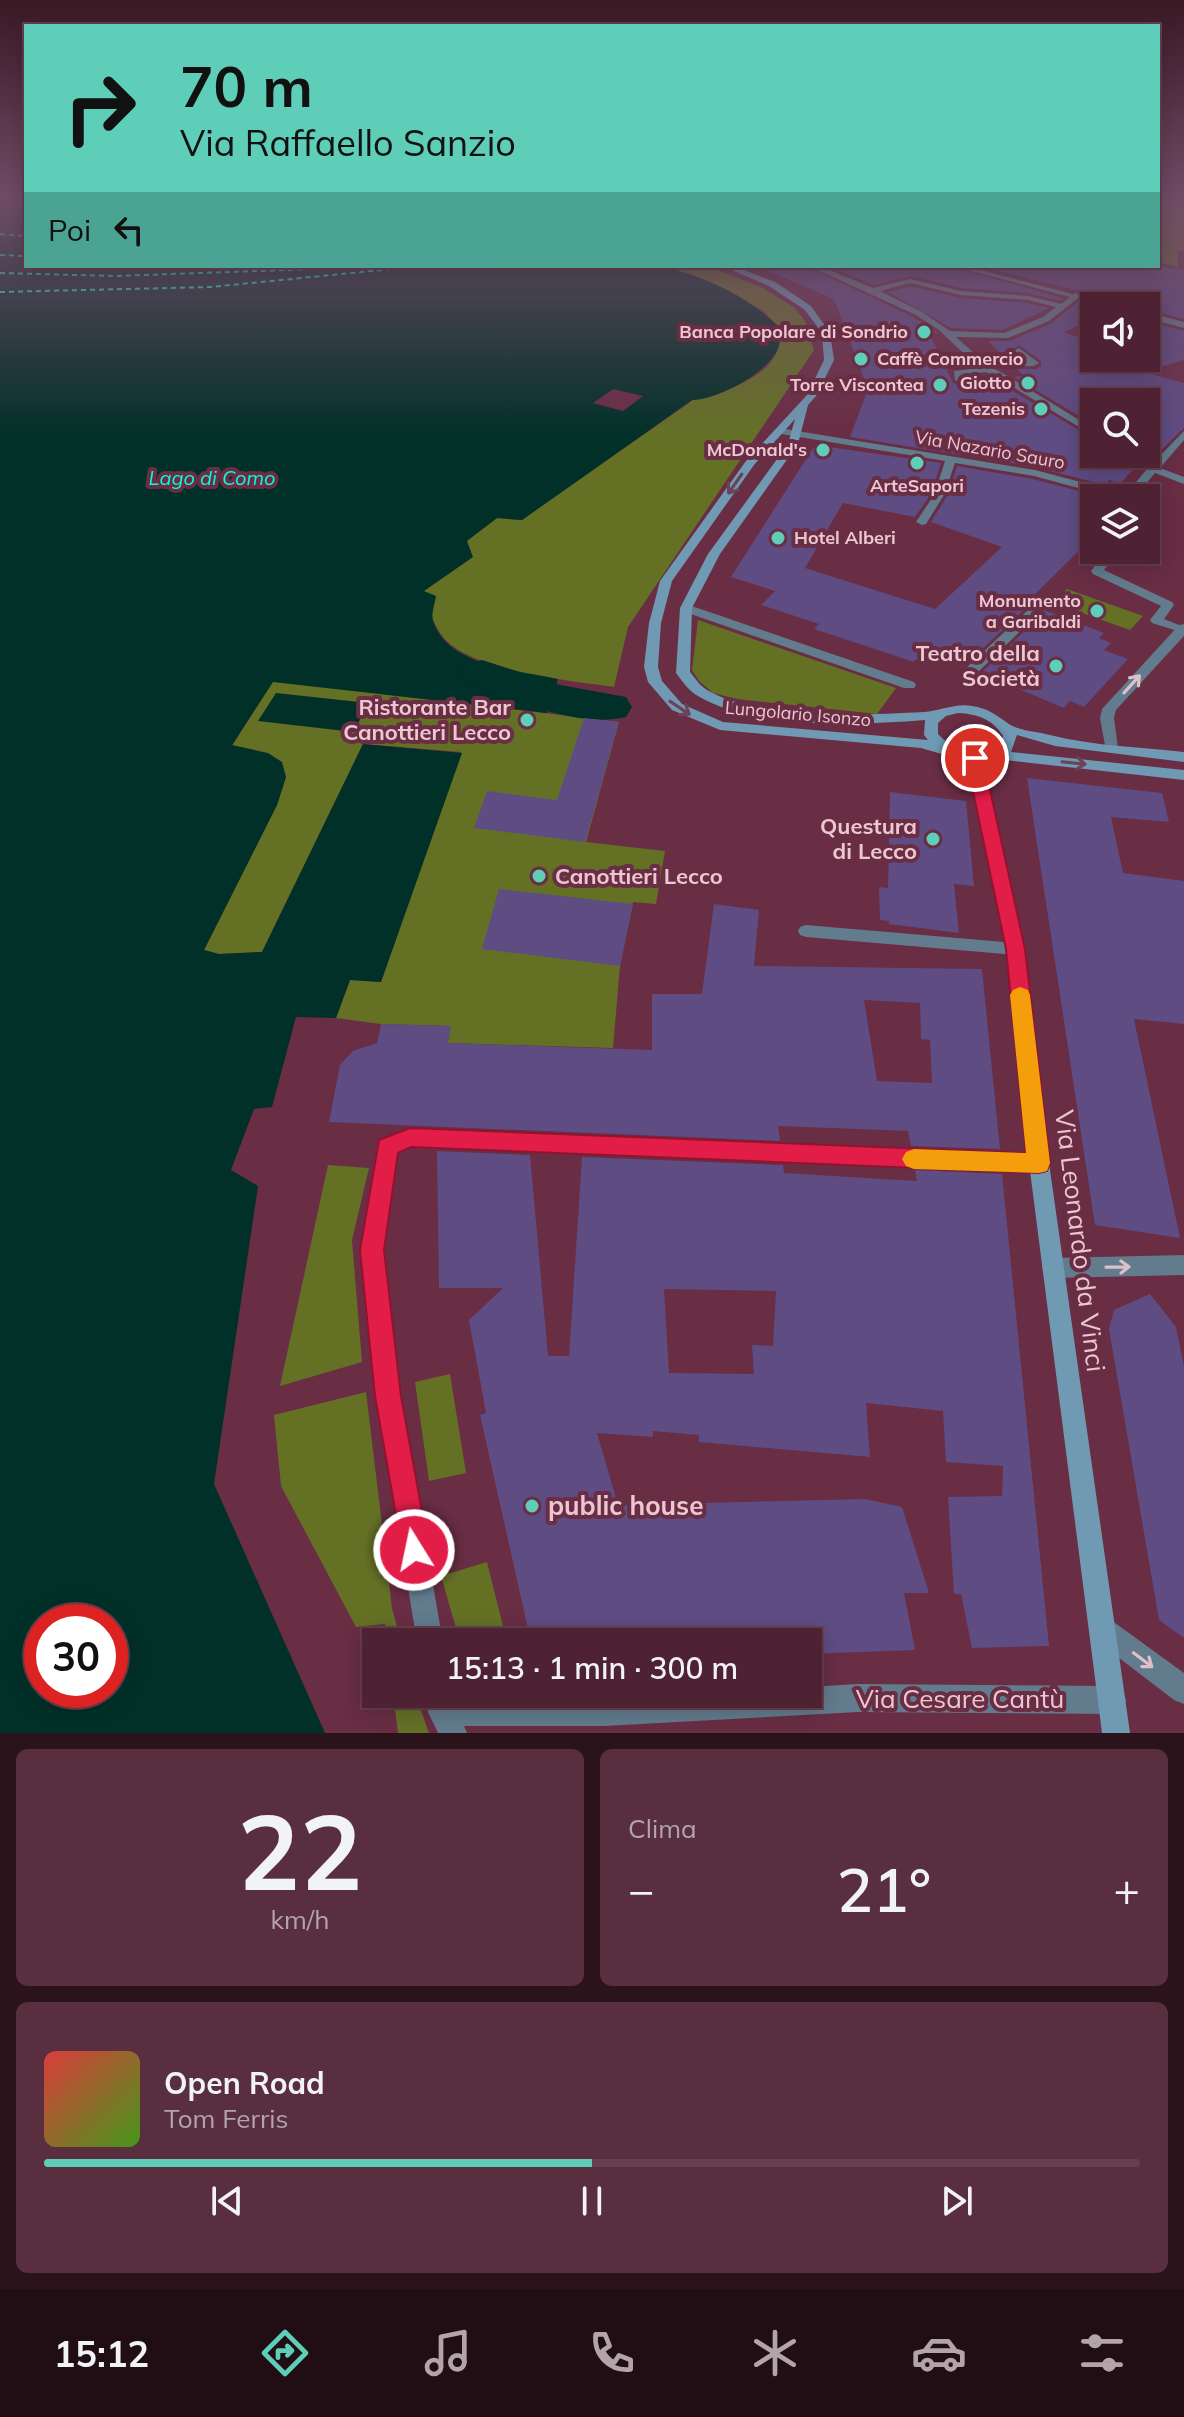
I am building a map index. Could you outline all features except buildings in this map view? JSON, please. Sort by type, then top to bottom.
[{"type":"main road","name":"Lungolario Isonzo","points":[[756,279],[796,299],[817,318],[830,345],[828,365],[805,404],[750,463],[666,581],[655,623],[651,667],[655,682],[677,707],[720,726],[921,743],[945,749]]},
{"type":"main road","name":"Lungolario Isonzo","points":[[805,404],[797,434],[714,554],[686,608],[683,673],[692,687],[715,702],[732,708],[858,721],[938,715]]},
{"type":"main road","points":[[1184,757],[1055,741],[1006,728],[995,718],[977,711],[958,709],[938,715],[931,722],[931,735],[945,749],[975,758],[996,755],[1184,775]]},
{"type":"main road","points":[[996,755],[1010,742],[1006,728]]},
{"type":"main road","name":"Via Leonardo da Vinci","points":[[975,758],[1016,949],[1039,1163],[1116,1733]]},
{"type":"street","points":[[845,279],[873,290],[950,334],[982,367],[1080,424]]},
{"type":"street","points":[[1010,279],[1078,295]]},
{"type":"street","points":[[873,290],[906,282],[961,293],[1028,298],[1061,306]]},
{"type":"street","points":[[1005,336],[1046,319],[1078,295]]},
{"type":"street","points":[[1160,319],[1184,325]]},
{"type":"street","points":[[950,334],[1005,336],[1034,348]]},
{"type":"street","points":[[960,380],[957,373],[982,367],[1034,363],[1019,351]]},
{"type":"street","name":"Via Nazario Sauro","points":[[779,431],[1035,473],[1080,485]]},
{"type":"street","points":[[1141,484],[1184,434]]},
{"type":"street","points":[[922,522],[939,495],[951,460]]},
{"type":"street","points":[[1154,469],[1184,481]]},
{"type":"street","points":[[1102,564],[1097,571],[1168,605],[1156,620],[1183,630],[1109,709],[1107,718],[1111,748]]},
{"type":"street","points":[[686,608],[909,685]]},
{"type":"street","points":[[971,671],[1032,613]]},
{"type":"street","points":[[806,931],[1016,949]]},
{"type":"street","points":[[428,1628],[388,1396],[372,1250],[387,1147],[410,1138],[1039,1163]]},
{"type":"street","points":[[1053,1268],[1184,1265]]},
{"type":"street","points":[[1102,1629],[1184,1690]]},
{"type":"street","name":"Via Cesare Cantù","points":[[445,1713],[604,1712],[858,1698],[1112,1700]]},
{"type":"green space","points":[[694,279],[740,279],[761,287],[795,308],[805,321],[814,350],[628,627],[614,687],[548,678],[498,666],[456,649],[443,637],[423,591],[472,557],[466,541],[497,518],[522,520],[693,400],[722,393],[763,370],[774,356],[779,342],[779,327],[762,310]]},
{"type":"green space","points":[[1067,589],[1143,616],[1130,630],[1054,603]]},
{"type":"green space","points":[[698,620],[896,688],[877,714],[737,699],[713,693],[692,670]]},
{"type":"green space","name":"Canottieri Lecco","points":[[273,681],[619,722],[586,842],[665,851],[656,904],[633,902],[620,966],[613,1048],[448,1043],[450,1026],[381,1024],[336,1018],[350,980],[381,982],[461,752],[363,744],[262,952],[219,954],[204,950],[277,805],[286,777],[232,746]]},
{"type":"green space","points":[[328,1165],[369,1168],[352,1240],[362,1362],[280,1386]]},
{"type":"green space","points":[[450,1374],[466,1473],[429,1481],[415,1382]]},
{"type":"green space","points":[[366,1392],[392,1608],[397,1628],[385,1628],[385,1624],[356,1627],[281,1486],[274,1415]]},
{"type":"green space","points":[[487,1562],[504,1628],[456,1628],[441,1576]]},
{"type":"green space","points":[[395,1708],[420,1708],[429,1733],[398,1733]]},
{"type":"water","name":"Lago di Como","points":[[0,279],[701,279],[753,305],[779,327],[779,346],[766,365],[729,390],[692,400],[522,520],[497,518],[467,541],[473,557],[424,591],[436,596],[433,621],[441,636],[453,648],[486,664],[558,679],[547,713],[273,682],[232,745],[268,753],[282,762],[286,777],[277,805],[204,950],[219,954],[262,952],[363,744],[462,753],[381,982],[350,980],[336,1018],[296,1017],[272,1107],[254,1109],[231,1170],[258,1186],[214,1484],[325,1733],[0,1733]]},
{"type":"water","points":[[276,693],[368,703],[354,732],[258,721]]},
{"type":"pier","points":[[613,389],[643,396],[623,411],[593,403]]},
{"type":"waterway","points":[[482,674],[552,698],[609,707]]},
{"type":"ferry route","points":[[0,292],[211,287],[293,279]]},
{"type":"slow traffic","points":[[914,1159],[1039,1163],[1020,995]]},
{"type":"place","name":"Banca Popolare di Sondrio","points":[[924,332]]},
{"type":"place","name":"Caffè Commercio","points":[[861,359]]},
{"type":"place","name":"Giotto","points":[[1028,383]]},
{"type":"place","name":"Torre Viscontea","points":[[940,385]]},
{"type":"place","name":"Tezenis","points":[[1041,409]]},
{"type":"place","name":"McDonald's","points":[[823,450]]},
{"type":"place","name":"ArteSapori","points":[[917,463]]},
{"type":"place","name":"Hotel Alberi","points":[[778,538]]},
{"type":"place","name":"Monumento a Garibaldi","points":[[1097,611]]},
{"type":"place","name":"Teatro della Società","points":[[1056,666]]},
{"type":"place","name":"Ristorante Bar Canottieri Lecco","points":[[527,720]]},
{"type":"place","name":"Questura di Lecco","points":[[933,839]]},
{"type":"place","name":"Canottieri Lecco","points":[[539,876]]},
{"type":"place","name":"public house","points":[[532,1506]]},
{"type":"route","points":[[414,1550],[388,1396],[372,1250],[387,1147],[410,1138],[1039,1163],[1016,949],[975,758]]}]
